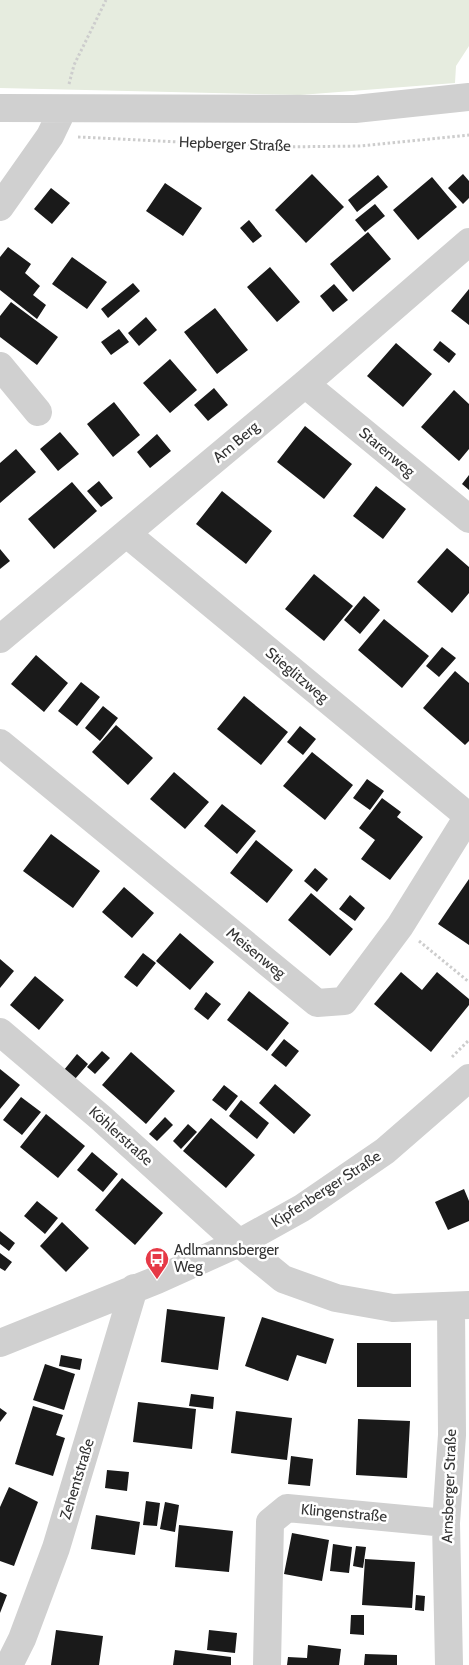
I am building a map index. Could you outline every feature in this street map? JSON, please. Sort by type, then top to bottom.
[{"type":"street","points":[[0,108],[63,110],[355,109],[469,97]]},
{"type":"street","points":[[0,207],[50,136],[63,110]]},
{"type":"street","name":"Am Berg","points":[[0,639],[305,384],[469,242]]},
{"type":"street","points":[[0,366],[38,412]]},
{"type":"street","name":"Starenweg","points":[[305,384],[469,519]]},
{"type":"street","name":"Stieglitzweg","points":[[127,534],[468,816]]},
{"type":"street","name":"Meisenweg","points":[[0,743],[317,1003],[344,1001],[400,926],[468,816]]},
{"type":"street","name":"Köhlerstraße","points":[[0,1032],[101,1118],[239,1243]]},
{"type":"street","name":"Kipfenberger Straße","points":[[0,1343],[239,1243],[302,1208],[385,1151],[469,1078]]},
{"type":"street","points":[[239,1243],[282,1280],[336,1298],[393,1308],[460,1306]]},
{"type":"street","name":"Zehentstraße","points":[[9,1665],[22,1639],[56,1548],[134,1288]]},
{"type":"street","name":"Arnsberger Straße","points":[[449,1665],[459,1632],[446,1523],[460,1434],[460,1306]]},
{"type":"street","name":"Klingenstraße","points":[[267,1665],[270,1522],[286,1508],[446,1523]]},
{"type":"path","points":[[63,110],[74,65],[106,0]]},
{"type":"path","name":"Hepberger Straße","points":[[50,136],[279,146],[342,146],[469,135]]},
{"type":"path","points":[[400,926],[469,982]]},
{"type":"shaded area","points":[[0,0],[469,0],[469,46],[456,66],[455,83],[300,95],[0,88]]},
{"type":"building","points":[[312,174],[344,207],[306,243],[275,210]]},
{"type":"building","points":[[463,174],[469,181],[469,198],[463,204],[448,188]]},
{"type":"building","points":[[378,175],[388,187],[357,212],[348,200]]},
{"type":"building","points":[[432,177],[457,207],[418,240],[393,210]]},
{"type":"building","points":[[165,183],[202,208],[183,236],[146,211]]},
{"type":"building","points":[[51,188],[70,203],[52,224],[34,209]]},
{"type":"building","points":[[375,204],[385,216],[365,232],[355,220]]},
{"type":"building","points":[[249,220],[262,236],[253,243],[240,228]]},
{"type":"building","points":[[368,232],[391,259],[353,292],[330,264]]},
{"type":"building","points":[[8,247],[31,264],[25,273],[40,286],[33,295],[46,305],[37,319],[0,290],[0,257]]},
{"type":"building","points":[[72,257],[107,282],[87,309],[52,284]]},
{"type":"building","points":[[270,267],[300,302],[277,322],[247,287]]},
{"type":"building","points":[[133,283],[140,291],[108,318],[101,309]]},
{"type":"building","points":[[334,284],[348,300],[333,312],[320,296]]},
{"type":"building","points":[[469,289],[469,325],[451,311]]},
{"type":"building","points":[[11,302],[58,337],[37,365],[0,337],[0,316]]},
{"type":"building","points":[[215,308],[248,350],[217,374],[184,332]]},
{"type":"building","points":[[146,317],[157,330],[139,346],[128,333]]},
{"type":"building","points":[[119,329],[129,342],[111,355],[101,342]]},
{"type":"building","points":[[440,341],[456,354],[449,363],[433,350]]},
{"type":"building","points":[[396,343],[432,374],[403,407],[367,376]]},
{"type":"building","points":[[170,359],[197,390],[170,413],[143,383]]},
{"type":"building","points":[[214,388],[228,405],[208,421],[194,405]]},
{"type":"building","points":[[454,390],[469,404],[469,449],[459,461],[421,427]]},
{"type":"building","points":[[114,402],[140,435],[113,457],[87,424]]},
{"type":"building","points":[[305,426],[352,464],[324,499],[277,462]]},
{"type":"building","points":[[60,432],[79,454],[58,471],[40,449]]},
{"type":"building","points":[[157,434],[171,451],[150,468],[137,452]]},
{"type":"building","points":[[16,449],[36,472],[0,503],[0,463]]},
{"type":"building","points":[[469,475],[469,490],[462,484]]},
{"type":"building","points":[[99,481],[113,498],[101,507],[87,491]]},
{"type":"building","points":[[72,482],[97,511],[54,549],[28,519]]},
{"type":"building","points":[[376,486],[406,509],[383,539],[353,516]]},
{"type":"building","points":[[222,491],[272,531],[246,564],[196,524]]},
{"type":"building","points":[[447,548],[469,567],[469,593],[452,613],[417,582]]},
{"type":"building","points":[[0,549],[10,561],[0,569]]},
{"type":"building","points":[[314,574],[353,606],[324,641],[285,609]]},
{"type":"building","points":[[364,596],[380,610],[360,634],[344,620]]},
{"type":"building","points":[[384,619],[429,656],[402,688],[358,650]]},
{"type":"building","points":[[442,647],[456,658],[439,677],[426,666]]},
{"type":"building","points":[[36,655],[68,683],[44,712],[11,684]]},
{"type":"building","points":[[455,671],[469,683],[469,741],[465,745],[423,708]]},
{"type":"building","points":[[81,682],[100,697],[77,726],[58,711]]},
{"type":"building","points":[[244,696],[288,732],[261,765],[217,729]]},
{"type":"building","points":[[103,706],[118,718],[100,741],[85,728]]},
{"type":"building","points":[[116,725],[153,758],[128,785],[92,752]]},
{"type":"building","points":[[300,726],[316,739],[303,755],[287,742]]},
{"type":"building","points":[[312,752],[353,785],[325,820],[283,786]]},
{"type":"building","points":[[174,772],[209,802],[185,829],[150,799]]},
{"type":"building","points":[[367,779],[384,791],[370,810],[353,798]]},
{"type":"building","points":[[382,798],[401,812],[397,817],[423,837],[390,880],[361,859],[375,840],[359,828]]},
{"type":"building","points":[[222,804],[256,831],[237,854],[204,826]]},
{"type":"building","points":[[51,834],[100,871],[73,908],[23,871]]},
{"type":"building","points":[[256,840],[293,870],[267,903],[230,873]]},
{"type":"building","points":[[315,868],[328,879],[317,892],[304,881]]},
{"type":"building","points":[[469,879],[469,945],[438,924]]},
{"type":"building","points":[[124,887],[154,913],[132,938],[102,912]]},
{"type":"building","points":[[311,893],[353,929],[330,956],[288,920]]},
{"type":"building","points":[[350,895],[365,908],[355,921],[339,909]]},
{"type":"building","points":[[180,933],[214,962],[190,990],[156,961]]},
{"type":"building","points":[[143,953],[156,963],[137,987],[124,977]]},
{"type":"building","points":[[0,959],[14,971],[0,988]]},
{"type":"building","points":[[401,972],[422,990],[437,972],[469,999],[469,1005],[431,1052],[374,1004]]},
{"type":"building","points":[[35,976],[64,1000],[39,1030],[10,1005]]},
{"type":"building","points":[[249,991],[289,1023],[267,1051],[227,1020]]},
{"type":"building","points":[[206,992],[221,1004],[208,1020],[194,1009]]},
{"type":"building","points":[[284,1039],[299,1051],[286,1067],[271,1055]]},
{"type":"building","points":[[102,1051],[110,1058],[95,1074],[87,1067]]},
{"type":"building","points":[[131,1052],[175,1091],[146,1124],[102,1085]]},
{"type":"building","points":[[77,1054],[88,1064],[75,1079],[64,1070]]},
{"type":"building","points":[[0,1069],[20,1085],[0,1109]]},
{"type":"building","points":[[275,1084],[311,1115],[294,1134],[259,1103]]},
{"type":"building","points":[[224,1085],[238,1096],[226,1111],[212,1100]]},
{"type":"building","points":[[21,1097],[41,1112],[22,1135],[3,1120]]},
{"type":"building","points":[[241,1100],[269,1123],[257,1139],[229,1116]]},
{"type":"building","points":[[46,1114],[85,1146],[58,1178],[20,1147]]},
{"type":"building","points":[[165,1117],[173,1125],[157,1141],[149,1134]]},
{"type":"building","points":[[211,1118],[255,1155],[226,1188],[183,1151]]},
{"type":"building","points":[[188,1124],[197,1132],[181,1149],[173,1141]]},
{"type":"building","points":[[92,1152],[118,1174],[103,1192],[77,1170]]},
{"type":"building","points":[[122,1178],[163,1213],[135,1245],[95,1210]]},
{"type":"building","points":[[464,1189],[469,1201],[469,1221],[448,1230],[435,1202]]},
{"type":"building","points":[[37,1201],[58,1218],[45,1234],[24,1216]]},
{"type":"building","points":[[62,1222],[89,1248],[66,1272],[40,1246]]},
{"type":"building","points":[[0,1231],[15,1243],[9,1251],[0,1244]]},
{"type":"building","points":[[0,1253],[12,1262],[5,1271],[0,1268]]},
{"type":"building","points":[[167,1309],[225,1317],[218,1370],[161,1362]]},
{"type":"building","points":[[262,1317],[334,1339],[326,1364],[297,1355],[288,1381],[245,1366]]},
{"type":"building","points":[[357,1343],[411,1343],[411,1387],[357,1387]]},
{"type":"building","points":[[61,1355],[82,1359],[80,1370],[59,1366]]},
{"type":"building","points":[[45,1364],[75,1374],[64,1410],[33,1400]]},
{"type":"building","points":[[191,1394],[214,1397],[213,1409],[189,1406]]},
{"type":"building","points":[[138,1402],[196,1409],[192,1449],[133,1442]]},
{"type":"building","points":[[33,1406],[63,1415],[56,1435],[65,1438],[53,1476],[15,1464]]},
{"type":"building","points":[[0,1408],[7,1413],[0,1422]]},
{"type":"building","points":[[236,1411],[292,1418],[287,1460],[231,1453]]},
{"type":"building","points":[[358,1419],[410,1421],[407,1478],[356,1475]]},
{"type":"building","points":[[291,1456],[313,1459],[310,1486],[288,1484]]},
{"type":"building","points":[[107,1470],[129,1472],[127,1491],[105,1488]]},
{"type":"building","points":[[9,1487],[38,1502],[14,1566],[0,1561],[0,1507]]},
{"type":"building","points":[[146,1501],[160,1503],[157,1526],[143,1525]]},
{"type":"building","points":[[165,1502],[179,1505],[175,1532],[160,1529]]},
{"type":"building","points":[[96,1515],[140,1522],[135,1555],[91,1549]]},
{"type":"building","points":[[179,1525],[233,1531],[229,1572],[175,1567]]},
{"type":"building","points":[[292,1533],[329,1540],[322,1581],[284,1574]]},
{"type":"building","points":[[333,1544],[352,1547],[349,1573],[330,1571]]},
{"type":"building","points":[[356,1546],[366,1547],[363,1568],[353,1566]]},
{"type":"building","points":[[365,1559],[415,1562],[412,1608],[362,1605]]},
{"type":"building","points":[[0,1592],[7,1595],[0,1613]]},
{"type":"building","points":[[416,1595],[425,1596],[424,1611],[415,1610]]},
{"type":"building","points":[[351,1615],[364,1615],[364,1635],[350,1634]]},
{"type":"building","points":[[56,1630],[103,1636],[99,1665],[51,1665]]},
{"type":"building","points":[[209,1630],[237,1633],[235,1653],[207,1650]]},
{"type":"building","points":[[308,1645],[341,1649],[339,1665],[287,1665],[288,1657],[307,1658]]},
{"type":"building","points":[[175,1650],[231,1657],[231,1665],[173,1665]]},
{"type":"building","points":[[365,1654],[397,1655],[397,1665],[364,1665]]},
{"type":"place","name":"Adlmannsberger Weg","points":[[157,1280]]}]
